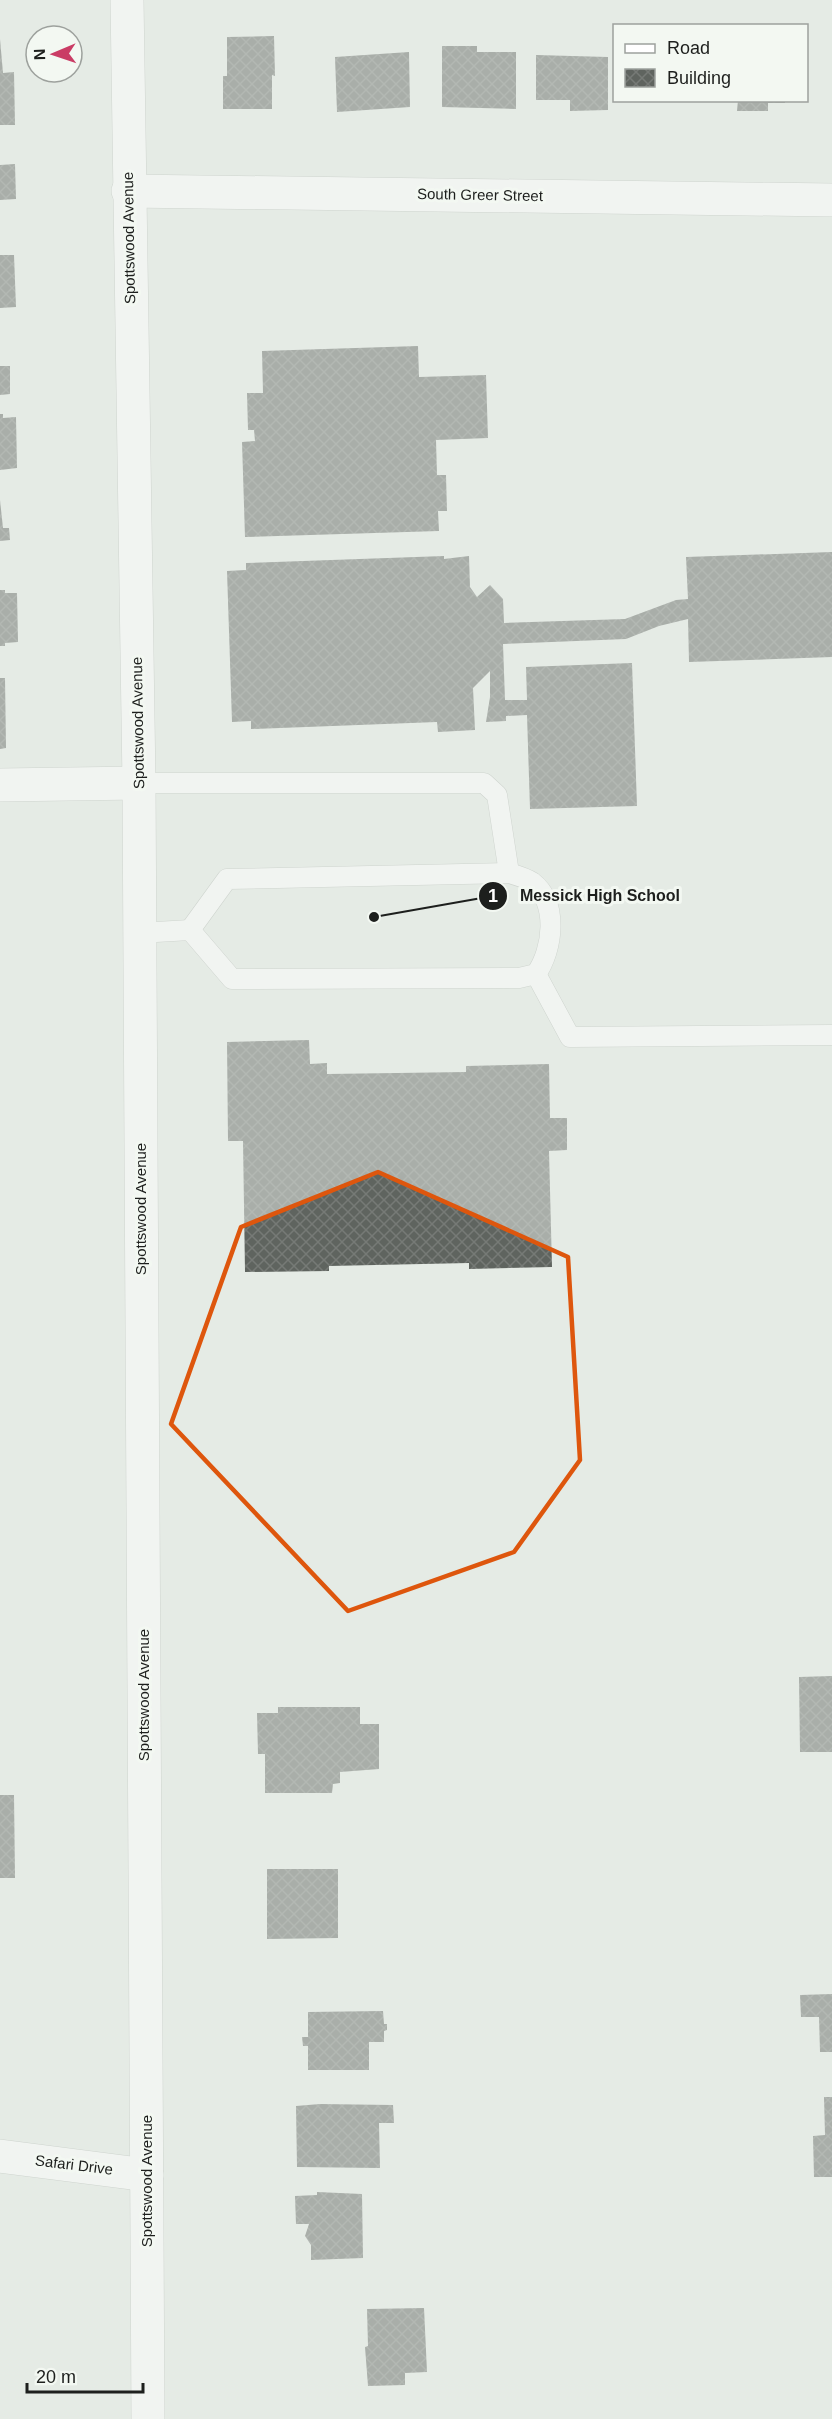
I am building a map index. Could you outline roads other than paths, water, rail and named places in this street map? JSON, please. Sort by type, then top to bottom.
[{"type":"street","name":"Spottswood Avenue","points":[[127,0],[128,191],[139,783],[148,2419]]},
{"type":"street","name":"South Greer Street","points":[[128,191],[832,200]]},
{"type":"street","points":[[0,785],[139,783]]},
{"type":"street","name":"Safari Drive","points":[[0,2156],[147,2175]]},
{"type":"lane","points":[[139,783],[484,783],[497,795],[509,873]]},
{"type":"lane","points":[[509,873],[532,882],[543,897],[550,918],[549,945],[543,964],[536,974],[519,978],[232,979],[190,930],[227,879],[509,873]]},
{"type":"lane","points":[[139,933],[190,930]]},
{"type":"lane","points":[[536,974],[570,1037],[832,1035]]},
{"type":"place","name":"Messick High School","points":[[374,917]]}]
